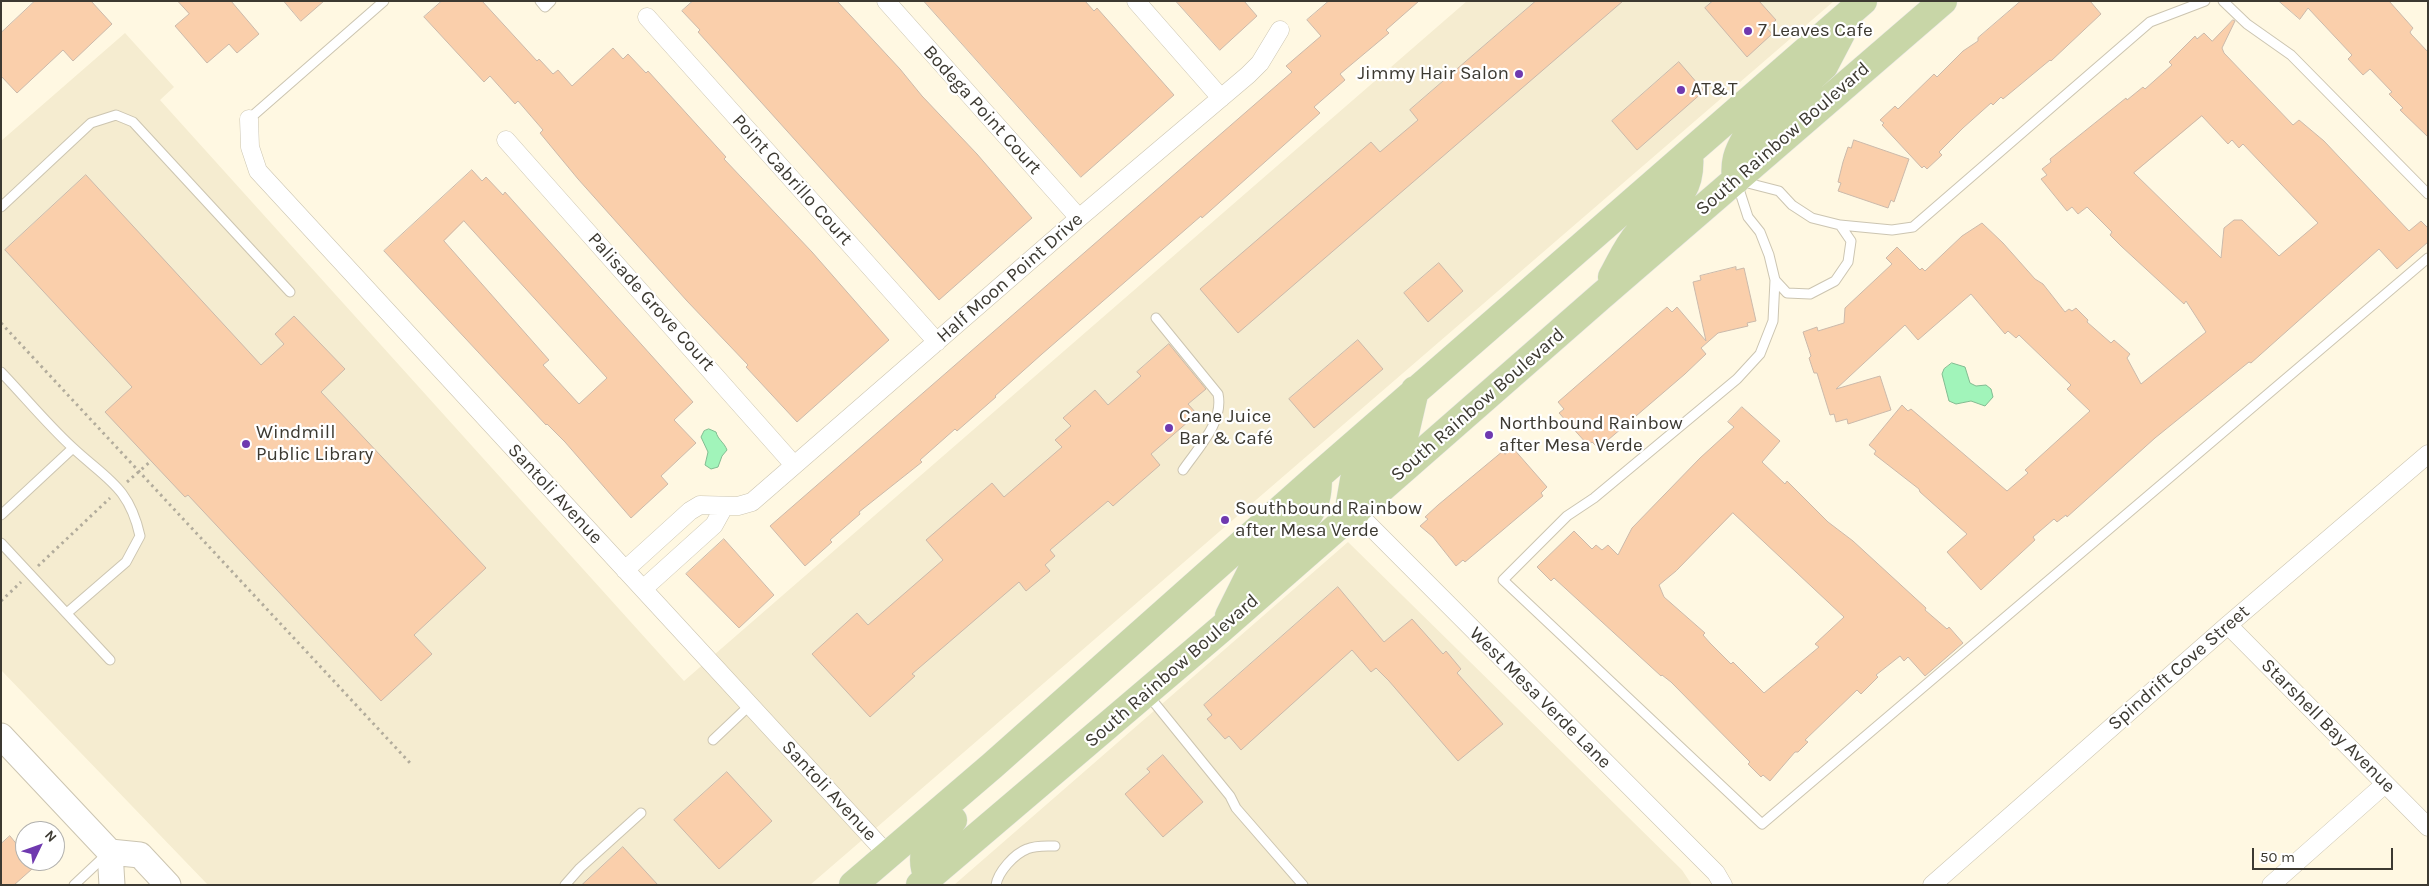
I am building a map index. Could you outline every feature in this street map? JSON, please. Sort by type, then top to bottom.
[{"type":"main road","name":"South Rainbow Boulevard","points":[[924,881],[1222,628],[1600,297],[1943,1]]},
{"type":"main road","points":[[1736,180],[1734,166],[1737,152],[1746,138],[1824,66],[1858,5]]},
{"type":"main road","points":[[853,885],[992,765],[1415,390],[1689,154],[1858,5]]},
{"type":"main road","points":[[1600,297],[1637,235],[1678,197],[1685,188],[1689,179],[1689,154]]},
{"type":"main road","points":[[1356,512],[1350,503],[1354,480],[1362,469],[1405,433],[1415,390]]},
{"type":"main road","points":[[1222,628],[1256,564],[1312,510],[1318,492],[1318,476]]},
{"type":"main road","points":[[1,736],[110,852],[112,885]]},
{"type":"main road","points":[[924,881],[923,864],[928,845],[972,803],[992,765]]},
{"type":"main road","points":[[110,852],[140,855],[168,885]]},
{"type":"main road","points":[[880,885],[889,873],[888,855]]},
{"type":"street","name":"Bodega Point Court","points":[[886,1],[1079,218]]},
{"type":"street","points":[[1136,1],[1221,98]]},
{"type":"street","name":"Point Cabrillo Court","points":[[647,17],[936,342]]},
{"type":"street","name":"Half Moon Point Drive","points":[[626,570],[690,511],[700,505],[724,507],[752,502],[1079,218],[1221,98],[1260,63],[1280,30]]},
{"type":"street","name":"Santoli Avenue","points":[[249,119],[250,147],[258,171],[888,855]]},
{"type":"street","name":"Palisade Grove Court","points":[[506,140],[698,354],[794,465]]},
{"type":"street","name":"Spindrift Cove Street","points":[[1932,885],[2228,625],[2428,454]]},
{"type":"street","points":[[643,589],[714,525],[724,507]]},
{"type":"street","name":"West Mesa Verde Lane","points":[[1356,512],[1716,873],[1723,885]]},
{"type":"street","name":"Starshell Bay Avenue","points":[[2228,625],[2428,827]]},
{"type":"street","points":[[2271,885],[2386,784]]},
{"type":"lane","points":[[249,119],[384,1]]},
{"type":"lane","points":[[540,1],[545,7],[551,1]]},
{"type":"lane","points":[[1736,180],[1779,191],[1792,205],[1812,218],[1840,225],[1892,230],[1913,227],[2150,22],[2205,1]]},
{"type":"lane","points":[[2223,1],[2246,24],[2291,56],[2428,194]]},
{"type":"lane","points":[[1,207],[91,123],[116,114],[133,122],[290,292]]},
{"type":"lane","points":[[1736,180],[1748,217],[1760,232],[1769,255],[1774,280],[1773,321],[1760,354],[1737,379],[1594,498],[1567,516],[1503,580],[1762,824],[2428,258]]},
{"type":"lane","points":[[1774,280],[1787,293],[1810,294],[1835,281],[1848,262],[1851,241],[1840,225]]},
{"type":"lane","points":[[1156,318],[1218,394],[1220,404],[1216,420],[1183,470]]},
{"type":"lane","points":[[1,372],[73,448],[106,474],[135,514],[140,536],[126,562],[67,614]]},
{"type":"lane","points":[[1,515],[73,448]]},
{"type":"lane","points":[[1,542],[110,660]]},
{"type":"lane","points":[[1146,693],[1230,796],[1236,808],[1303,885]]},
{"type":"lane","points":[[713,740],[750,705]]},
{"type":"lane","points":[[565,885],[580,868],[641,813]]},
{"type":"lane","points":[[996,885],[997,876],[1025,849],[1037,846],[1055,846]]},
{"type":"lane","points":[[74,885],[110,852]]},
{"type":"path","points":[[1,323],[410,763]]},
{"type":"path","points":[[1,601],[151,460]]},
{"type":"shaded area","points":[[1467,1],[1834,1],[810,885],[208,885],[1,670],[1,141],[125,33],[174,87],[160,100],[684,681]]},
{"type":"shaded area","points":[[1952,363],[1965,367],[1970,383],[1976,386],[1986,385],[1991,389],[1993,397],[1985,406],[1971,401],[1956,404],[1949,401],[1942,374],[1944,369]]},
{"type":"shaded area","points":[[709,429],[716,432],[727,450],[722,456],[718,467],[711,469],[705,465],[708,452],[701,437],[704,431]]},
{"type":"shaded area","points":[[1348,542],[1682,870],[1692,885],[954,885]]},
{"type":"building","points":[[35,1],[91,1],[112,24],[73,61],[63,50],[17,93],[1,76],[1,33]]},
{"type":"building","points":[[178,1],[231,1],[259,34],[237,53],[229,44],[207,63],[175,26],[189,14]]},
{"type":"building","points":[[284,1],[324,1],[301,21]]},
{"type":"building","points":[[442,1],[482,1],[537,61],[539,59],[553,74],[558,70],[572,86],[613,48],[623,59],[628,54],[646,73],[648,71],[726,157],[724,159],[812,252],[889,340],[797,422],[746,367],[748,365],[687,301],[578,179],[540,133],[543,130],[518,101],[515,104],[490,76],[484,82],[424,17]]},
{"type":"building","points":[[693,1],[837,1],[977,154],[1032,218],[939,300],[698,32],[700,30],[682,11]]},
{"type":"building","points":[[924,1],[1085,1],[1094,11],[1097,8],[1174,95],[1081,177]]},
{"type":"building","points":[[1176,1],[1244,1],[1257,16],[1220,50]]},
{"type":"building","points":[[1329,1],[1419,1],[1386,30],[1389,33],[1340,74],[1345,80],[1314,107],[1320,113],[1202,218],[1201,216],[1042,354],[957,431],[955,429],[920,460],[922,462],[859,512],[860,514],[830,540],[832,542],[805,566],[770,526],[1292,72],[1286,66],[1321,36],[1307,20]]},
{"type":"building","points":[[1536,1],[1623,1],[1238,333],[1200,289],[1371,142],[1380,152],[1418,120],[1410,110]]},
{"type":"building","name":"7 Leaves Cafe","points":[[1713,1],[1759,1],[1776,20],[1767,28],[1772,34],[1747,57],[1705,8]]},
{"type":"building","points":[[2021,1],[2090,1],[2101,14],[2051,61],[2003,99],[2001,97],[1993,105],[1991,103],[1939,152],[1942,155],[1927,169],[1924,166],[1922,168],[1882,125],[1884,123],[1880,120],[1895,106],[1898,109],[1934,74],[1937,77],[1963,51],[1978,41],[1978,38]]},
{"type":"building","points":[[2279,1],[2389,1],[2413,28],[2410,32],[2411,34],[2428,52],[2428,137],[2400,110],[2403,108],[2389,94],[2392,92],[2370,69],[2363,75],[2348,59],[2352,55],[2308,8],[2300,19]]},
{"type":"building","points":[[2233,20],[2235,21],[2222,48],[2224,53],[2293,125],[2299,120],[2324,141],[2409,231],[2421,221],[2428,228],[2428,242],[2397,269],[2379,249],[2251,363],[2249,362],[2155,438],[2067,517],[2066,515],[2057,522],[2054,519],[2033,537],[2035,540],[1981,590],[1947,552],[1967,534],[1920,492],[1919,489],[1874,454],[1876,451],[1869,445],[1902,405],[1908,411],[1911,409],[2007,491],[2028,473],[2025,470],[2090,411],[2067,389],[2071,385],[2019,335],[2016,338],[2008,331],[2005,334],[1971,294],[1918,340],[1905,325],[1836,389],[1880,376],[1891,410],[1848,424],[1847,419],[1836,422],[1834,414],[1830,415],[1817,373],[1814,373],[1809,358],[1811,356],[1803,332],[1817,327],[1818,331],[1844,323],[1845,308],[1892,264],[1886,258],[1897,247],[1920,270],[1922,268],[1925,271],[1962,236],[1982,223],[2003,243],[2035,279],[2043,284],[2065,312],[2076,308],[2088,320],[2087,322],[2111,343],[2114,340],[2130,354],[2127,358],[2141,384],[2206,332],[2186,301],[2184,304],[2121,246],[2110,235],[2112,232],[2087,207],[2078,214],[2072,207],[2067,211],[2041,179],[2047,175],[2042,169],[2051,162],[2050,159],[2126,98],[2127,100],[2143,87],[2145,89],[2172,65],[2169,62],[2195,36],[2197,39],[2204,33],[2212,41]],"holes":[[[2202,116],[2228,144],[2232,140],[2239,148],[2243,144],[2318,223],[2279,256],[2242,220],[2234,220],[2224,228],[2221,258],[2134,173]]]},
{"type":"building","points":[[1679,62],[1704,91],[1637,150],[1612,121]]},
{"type":"building","points":[[1854,140],[1909,159],[1894,202],[1891,200],[1888,208],[1838,191],[1841,183],[1838,182],[1843,162],[1848,147],[1851,148]]},
{"type":"building","points":[[472,170],[482,181],[486,177],[503,195],[505,192],[693,402],[674,420],[696,443],[661,476],[668,484],[631,518],[565,442],[546,425],[384,251]],"holes":[[[464,221],[607,378],[579,404],[543,365],[549,360],[444,241]]]},
{"type":"building","points":[[86,175],[261,365],[284,344],[275,334],[294,316],[345,369],[321,392],[486,568],[414,635],[432,654],[381,701],[188,495],[185,497],[105,412],[132,387],[5,250]]},
{"type":"building","points":[[1439,263],[1463,291],[1428,322],[1404,293]]},
{"type":"building","points":[[1736,267],[1736,270],[1744,268],[1756,321],[1747,323],[1748,326],[1718,333],[1701,348],[1706,354],[1685,374],[1608,440],[1606,439],[1597,447],[1592,442],[1588,445],[1559,413],[1564,409],[1558,402],[1667,307],[1672,312],[1677,307],[1706,341],[1693,282],[1701,280],[1700,276]]},
{"type":"building","points":[[1358,340],[1383,369],[1314,428],[1289,399]]},
{"type":"building","points":[[1169,344],[1206,389],[1188,404],[1197,414],[1151,454],[1160,465],[1113,506],[1108,501],[1050,550],[1055,556],[1045,565],[1050,571],[1026,591],[1019,582],[912,674],[915,676],[870,717],[812,654],[857,613],[868,625],[943,560],[926,540],[992,483],[1004,497],[1062,447],[1055,440],[1071,426],[1063,418],[1095,390],[1108,405],[1141,376],[1137,372]]},
{"type":"building","points":[[1742,407],[1780,441],[1762,462],[1785,484],[1787,481],[1828,522],[1853,541],[1926,608],[1925,610],[1947,629],[1949,627],[1963,643],[1925,676],[1908,657],[1904,661],[1900,656],[1876,675],[1878,677],[1861,694],[1857,690],[1805,740],[1808,742],[1798,752],[1795,752],[1770,781],[1763,775],[1761,777],[1748,764],[1750,762],[1671,682],[1661,676],[1554,578],[1551,581],[1537,567],[1574,531],[1592,549],[1596,545],[1602,550],[1608,545],[1618,555],[1632,528],[1700,458],[1734,427],[1728,422]],"holes":[[[1733,513],[1844,617],[1815,644],[1819,647],[1764,693],[1733,662],[1731,664],[1710,643],[1703,635],[1705,633],[1664,597],[1659,585],[1676,571]]]},
{"type":"building","points":[[1512,447],[1547,487],[1541,493],[1543,496],[1465,562],[1463,560],[1456,566],[1433,537],[1420,526],[1428,519],[1425,517],[1438,505],[1503,451],[1505,454]]},
{"type":"building","points":[[724,539],[774,595],[739,628],[686,574]]},
{"type":"building","points":[[1338,587],[1384,642],[1412,619],[1443,654],[1446,651],[1461,669],[1457,673],[1503,724],[1458,761],[1389,681],[1376,668],[1371,672],[1352,650],[1241,750],[1229,736],[1225,739],[1207,719],[1212,715],[1204,705]]},
{"type":"building","points":[[1163,755],[1203,802],[1163,837],[1125,794],[1150,772],[1147,769]]},
{"type":"building","points":[[727,772],[772,821],[719,869],[674,820]]},
{"type":"building","points":[[10,836],[15,842],[15,871],[30,871],[14,885],[1,885],[1,844]]},
{"type":"building","points":[[623,847],[658,885],[582,885]]},
{"type":"place","name":"7 Leaves Cafe","points":[[1748,31]]},
{"type":"place","name":"Jimmy Hair Salon","points":[[1519,74]]},
{"type":"place","name":"AT&T","points":[[1681,90]]},
{"type":"place","name":"Cane Juice Bar & Café","points":[[1169,428]]},
{"type":"place","name":"Northbound Rainbow after Mesa Verde","points":[[1489,435]]},
{"type":"place","name":"Windmill Public Library","points":[[246,444]]},
{"type":"place","name":"Southbound Rainbow after Mesa Verde","points":[[1225,520]]}]
